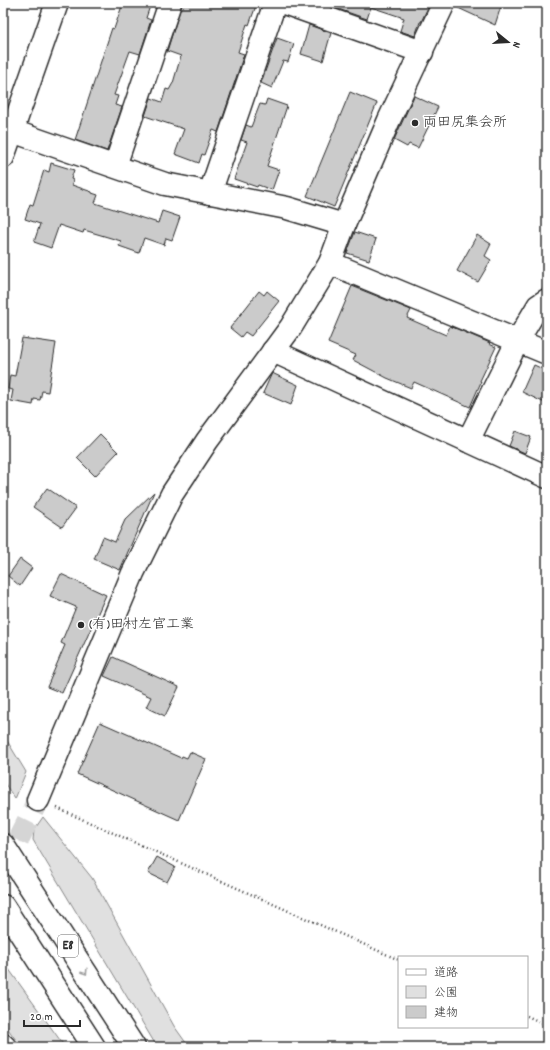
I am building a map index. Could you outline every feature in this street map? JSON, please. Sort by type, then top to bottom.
[{"type":"main road","points":[[3,157],[58,3]]},
{"type":"main road","points":[[115,166],[170,3]]},
{"type":"main road","points":[[210,193],[275,3]]},
{"type":"main road","points":[[284,3],[422,52]]},
{"type":"main road","points":[[38,800],[133,573],[172,494],[207,441],[295,320],[330,263],[344,225],[389,120],[444,3]]},
{"type":"main road","points":[[12,131],[165,184],[287,208],[344,225]]},
{"type":"main road","points":[[330,263],[547,353]]},
{"type":"main road","points":[[468,441],[518,340],[538,306],[547,300]]},
{"type":"main road","points":[[273,351],[547,477]]},
{"type":"main road","points":[[3,827],[39,887],[71,951]]},
{"type":"main road","name":"E8","points":[[3,845],[134,1047]]},
{"type":"main road","name":"E8","points":[[3,906],[94,1047]]},
{"type":"main road","points":[[3,930],[88,1047]]},
{"type":"path","points":[[38,800],[398,960]]},
{"type":"path","points":[[528,1016],[547,1025]]},
{"type":"green space","points":[[3,734],[26,772],[15,799],[3,781]]},
{"type":"green space","points":[[43,817],[92,878],[174,1026],[189,1047],[157,1047],[33,840],[34,830]]},
{"type":"green space","points":[[3,961],[65,1047],[21,1047],[3,1022]]},
{"type":"building","points":[[123,3],[151,3],[146,18],[151,20],[140,54],[130,51],[114,95],[118,96],[115,105],[122,107],[107,151],[75,140],[112,28],[114,29]]},
{"type":"building","points":[[182,3],[257,3],[249,25],[247,24],[238,52],[244,54],[218,132],[213,130],[204,155],[202,154],[199,163],[175,154],[184,129],[145,116],[151,98],[162,102],[166,89],[169,90],[173,83],[181,56],[167,51]]},
{"type":"building","points":[[321,3],[430,3],[420,22],[415,36],[400,31],[404,18],[371,7],[367,19]]},
{"type":"building","points":[[456,3],[502,3],[495,25],[456,7]]},
{"type":"building","points":[[309,25],[331,33],[323,61],[301,54]]},
{"type":"building","points":[[277,38],[294,44],[288,62],[283,61],[272,88],[261,83]]},
{"type":"building","points":[[350,92],[377,103],[334,207],[307,196]]},
{"type":"building","name":"両田尻集会所","points":[[414,96],[438,107],[418,148],[409,144],[407,147],[394,140]]},
{"type":"building","points":[[267,99],[287,106],[267,166],[279,170],[272,190],[258,185],[257,187],[234,179],[247,142],[241,140],[246,125],[251,127],[260,104],[265,105]]},
{"type":"building","points":[[51,163],[74,170],[71,179],[73,180],[72,185],[98,195],[95,203],[158,223],[162,211],[180,217],[172,240],[166,238],[164,245],[144,238],[139,253],[119,246],[121,241],[84,230],[83,233],[59,225],[51,248],[34,242],[40,224],[25,219],[30,204],[33,205],[44,170],[49,172]]},
{"type":"building","points":[[355,232],[376,239],[369,260],[347,253]]},
{"type":"building","points":[[477,235],[491,244],[485,256],[491,260],[478,282],[457,271]]},
{"type":"building","points":[[352,286],[411,310],[407,318],[446,335],[450,326],[496,347],[470,407],[414,382],[411,388],[387,378],[353,360],[356,355],[328,343]]},
{"type":"building","points":[[259,291],[264,295],[267,291],[279,301],[251,336],[245,332],[241,337],[230,328]]},
{"type":"building","points":[[22,338],[56,343],[48,392],[42,391],[40,400],[34,399],[33,405],[11,401],[13,390],[8,389],[10,375],[15,376]]},
{"type":"building","points":[[534,365],[547,371],[547,404],[522,392]]},
{"type":"building","points":[[272,373],[298,385],[291,405],[263,393]]},
{"type":"building","points":[[515,431],[531,437],[525,453],[509,446]]},
{"type":"building","points":[[100,434],[118,452],[95,476],[77,458]]},
{"type":"building","points":[[47,488],[76,508],[62,527],[33,507]]},
{"type":"building","points":[[154,492],[120,570],[94,559],[103,537],[115,542],[125,520]]},
{"type":"building","points":[[20,559],[32,568],[20,586],[8,576]]},
{"type":"building","name":"(有)田村左官工業","points":[[61,574],[106,595],[62,693],[47,687],[65,645],[61,643],[76,607],[50,596]]},
{"type":"building","points":[[113,657],[179,687],[165,716],[146,707],[151,697],[104,676]]},
{"type":"building","points":[[100,722],[181,758],[182,756],[187,758],[190,752],[206,759],[179,820],[77,774]]},
{"type":"building","points":[[157,857],[175,867],[167,882],[148,873]]},
{"type":"tunnel","points":[[3,870],[38,800]]},
{"type":"place","name":"両田尻集会所","points":[[415,123]]},
{"type":"place","name":"(有)田村左官工業","points":[[81,625]]}]
